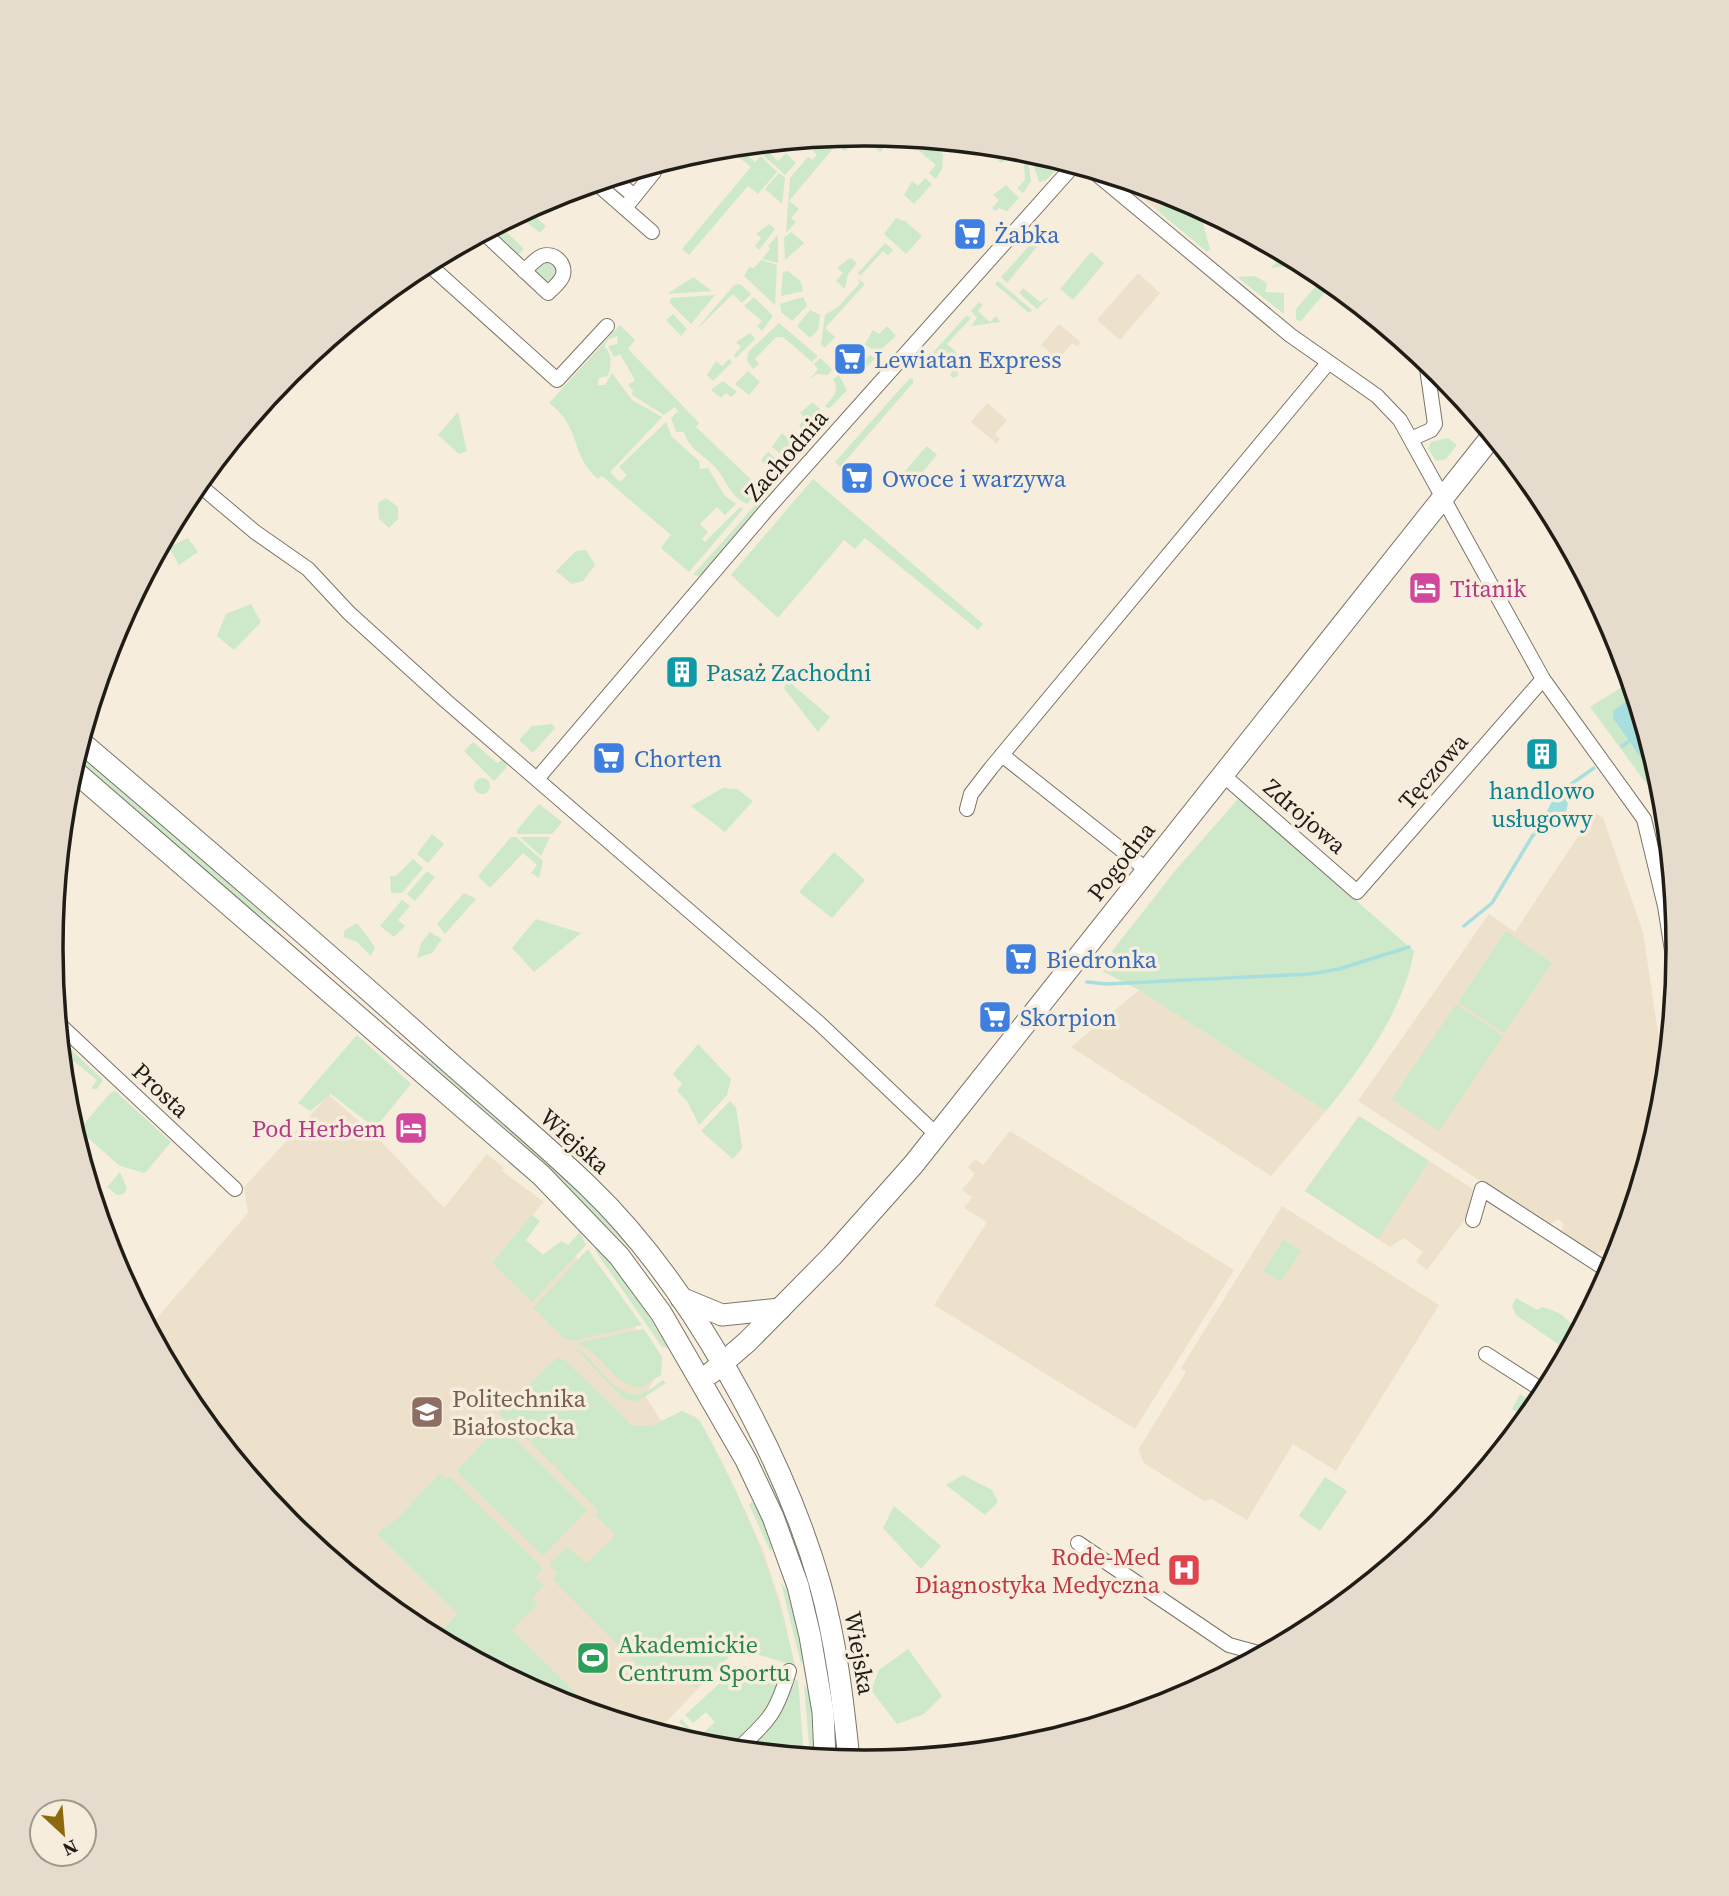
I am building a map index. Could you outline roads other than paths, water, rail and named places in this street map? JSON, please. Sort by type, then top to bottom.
[{"type":"main road","name":"Pogodna","points":[[722,1366],[872,1213],[937,1135],[1486,443]]},
{"type":"main road","name":"Wiejska","points":[[88,747],[360,983],[590,1188],[637,1240],[681,1298],[770,1451],[797,1514],[820,1583],[833,1636],[848,1749]]},
{"type":"main road","name":"Wiejska","points":[[81,777],[541,1175],[619,1256],[661,1313],[759,1485],[798,1586],[818,1680],[824,1748]]},
{"type":"main road","points":[[343,1003],[360,983]]},
{"type":"main road","points":[[393,1048],[388,1040],[390,1032],[396,1026],[408,1026]]},
{"type":"main road","points":[[681,1298],[722,1315],[780,1309]]},
{"type":"main road","points":[[700,1380],[722,1366]]},
{"type":"street","name":"Zachodnia","points":[[537,779],[769,508],[1067,173]]},
{"type":"street","points":[[629,202],[651,176]]},
{"type":"street","points":[[1110,185],[1215,274],[1389,407],[1444,496],[1543,679],[1637,808],[1660,850]]},
{"type":"street","points":[[618,186],[652,232]]},
{"type":"street","points":[[607,189],[629,202]]},
{"type":"street","points":[[491,239],[524,271]]},
{"type":"street","points":[[436,271],[557,380],[607,326]]},
{"type":"street","points":[[967,809],[971,794],[1002,755],[1328,363]]},
{"type":"street","points":[[1411,439],[1431,430],[1435,424],[1429,379]]},
{"type":"street","points":[[207,491],[255,532],[307,569],[349,613],[803,1008],[937,1135]]},
{"type":"street","name":"Tęczowa","points":[[1357,892],[1543,679]]},
{"type":"street","points":[[1002,755],[1147,870]]},
{"type":"street","name":"Zdrojowa","points":[[1223,775],[1357,892]]},
{"type":"street","name":"Prosta","points":[[68,1032],[235,1189]]},
{"type":"street","points":[[1473,1220],[1482,1189],[1600,1266]]},
{"type":"street","points":[[1486,1354],[1536,1386]]},
{"type":"street","points":[[1078,1543],[1229,1645],[1249,1651]]},
{"type":"street","points":[[747,1741],[770,1721],[779,1706],[789,1671]]},
{"type":"water","points":[[1627,701],[1644,762],[1613,718],[1613,711]]},
{"type":"water","points":[[1563,792],[1568,798],[1565,814],[1556,825],[1546,828],[1543,823],[1558,793]]},
{"type":"waterway","points":[[1622,746],[1628,742]]},
{"type":"waterway","points":[[1567,787],[1594,768]]},
{"type":"waterway","points":[[1464,926],[1492,903],[1533,835],[1546,828],[1543,823],[1558,793],[1563,792]]},
{"type":"waterway","points":[[1087,982],[1107,984],[1310,974],[1339,969],[1409,947]]},
{"type":"place","name":"Żabka","points":[[970,234]]},
{"type":"place","name":"Lewiatan Express","points":[[850,359]]},
{"type":"place","name":"Owoce i warzywa","points":[[857,478]]},
{"type":"place","name":"Titanik","points":[[1425,588]]},
{"type":"place","name":"Pasaż Zachodni","points":[[682,672]]},
{"type":"place","name":"handlowo usługowy","points":[[1542,754]]},
{"type":"place","name":"Chorten","points":[[609,758]]},
{"type":"place","name":"Biedronka","points":[[1021,959]]},
{"type":"place","name":"Skorpion","points":[[995,1017]]},
{"type":"place","name":"Pod Herbem","points":[[411,1128]]},
{"type":"place","name":"Politechnika Białostocka","points":[[427,1412]]},
{"type":"place","name":"Rode-Med Diagnostyka Medyczna","points":[[1184,1570]]},
{"type":"place","name":"Akademickie Centrum Sportu","points":[[593,1658]]}]
